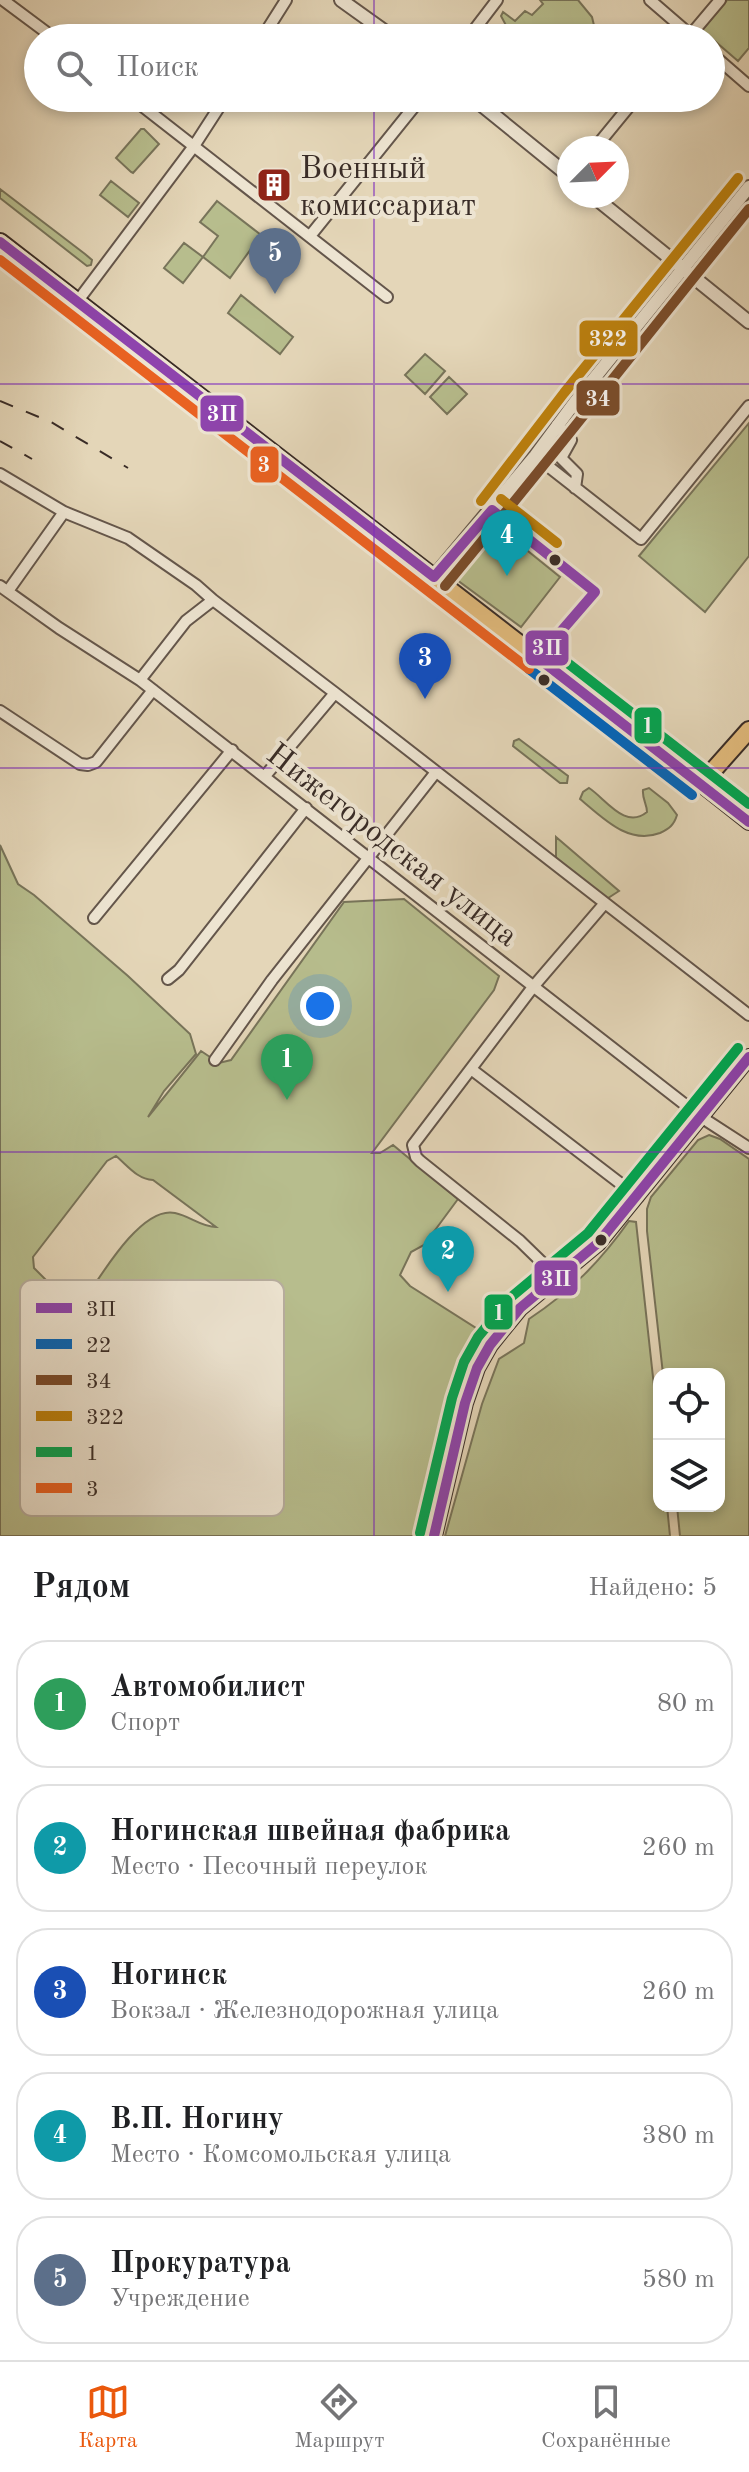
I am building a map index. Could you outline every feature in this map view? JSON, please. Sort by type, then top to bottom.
[{"type":"main road","points":[[0,242],[749,822]]},
{"type":"main road","points":[[701,784],[749,730]]},
{"type":"main road","points":[[434,1536],[465,1403],[477,1368],[505,1324],[598,1243],[749,1057]]},
{"type":"street","points":[[3,0],[35,24]]},
{"type":"street","points":[[271,24],[286,0]]},
{"type":"street","points":[[341,0],[374,24]]},
{"type":"street","points":[[479,24],[497,0]]},
{"type":"street","points":[[650,0],[677,24]]},
{"type":"street","points":[[701,24],[720,0]]},
{"type":"street","points":[[725,65],[749,86]]},
{"type":"street","points":[[150,112],[387,297]]},
{"type":"street","points":[[77,302],[216,112]]},
{"type":"street","points":[[310,236],[410,112]]},
{"type":"street","points":[[490,112],[557,166]]},
{"type":"street","points":[[605,136],[625,112]]},
{"type":"street","points":[[434,577],[535,456],[749,187]]},
{"type":"street","points":[[608,208],[749,322]]},
{"type":"street","points":[[535,456],[641,539],[749,406]]},
{"type":"street","points":[[557,425],[571,440],[561,458],[577,474],[575,488]]},
{"type":"street","points":[[0,474],[64,512],[128,538],[196,585],[749,1015]]},
{"type":"street","points":[[4,588],[64,512]]},
{"type":"street","name":"Нижегородская улица","points":[[4,588],[140,680],[701,1117],[749,1148]]},
{"type":"street","points":[[140,680],[186,621],[213,600]]},
{"type":"street","points":[[0,711],[80,764],[88,765],[96,762],[153,690]]},
{"type":"street","points":[[265,776],[335,693]]},
{"type":"street","points":[[94,918],[232,750]]},
{"type":"street","points":[[215,1060],[272,980],[436,772]]},
{"type":"street","points":[[168,979],[179,970],[306,808]]},
{"type":"street","points":[[558,1278],[520,1241],[420,1161],[413,1150],[415,1139],[533,987],[605,903]]},
{"type":"street","points":[[471,1069],[638,1197]]},
{"type":"green space","points":[[540,0],[578,0],[592,17],[594,24],[505,24],[501,16],[503,12],[515,21],[525,11],[532,15],[543,4]]},
{"type":"green space","points":[[727,0],[749,0],[749,48],[738,61],[725,50],[725,24],[707,24]]},
{"type":"green space","points":[[141,129],[159,144],[133,173],[116,158]]},
{"type":"green space","points":[[111,181],[139,203],[128,217],[100,195]]},
{"type":"green space","points":[[0,189],[85,254],[92,260],[91,265],[87,266],[0,198]]},
{"type":"green space","points":[[217,201],[261,235],[230,278],[203,257],[218,236],[200,222]]},
{"type":"green space","points":[[184,243],[203,257],[183,283],[164,268]]},
{"type":"green space","points":[[241,295],[293,337],[280,354],[228,313]]},
{"type":"green space","points":[[425,354],[445,371],[425,394],[405,375]]},
{"type":"green space","points":[[449,377],[467,394],[447,414],[430,397]]},
{"type":"green space","points":[[749,423],[749,556],[705,612],[639,556]]},
{"type":"green space","points":[[492,522],[560,577],[521,627],[449,574]]},
{"type":"green space","points":[[519,739],[568,776],[567,783],[560,783],[513,746],[514,741]]},
{"type":"green space","points":[[589,788],[616,811],[639,817],[647,812],[643,790],[649,788],[677,815],[671,826],[660,833],[648,836],[627,833],[580,799]]},
{"type":"green space","points":[[556,837],[619,891],[605,900],[556,860]]},
{"type":"green space","points":[[0,845],[18,884],[128,976],[190,1034],[196,1054],[164,1091],[148,1117],[201,1051],[219,1063],[231,1060],[344,902],[404,899],[499,976],[494,990],[372,1153],[380,1153],[393,1145],[458,1199],[424,1245],[411,1252],[400,1275],[410,1286],[479,1330],[483,1343],[464,1387],[425,1536],[0,1536]]},
{"type":"green space","points":[[709,1135],[720,1139],[749,1159],[749,1536],[680,1536],[678,1512],[725,1512],[725,1368],[662,1368],[647,1209],[651,1197],[698,1140]]},
{"type":"green space","points":[[629,1221],[636,1222],[653,1377],[653,1512],[668,1512],[670,1536],[445,1536],[482,1404],[499,1359],[524,1343],[529,1319],[584,1275]]},
{"type":"railway","points":[[0,401],[51,422],[128,468]]},
{"type":"railway","points":[[0,441],[32,459]]},
{"type":"transit line","name":"322","points":[[481,501],[738,178]]},
{"type":"transit line","name":"34","points":[[445,586],[749,209]]},
{"type":"transit line","name":"3П","points":[[0,242],[434,577],[492,510],[595,592],[538,658],[749,822]]},
{"type":"transit line","name":"3","points":[[0,260],[529,669]]},
{"type":"transit line","name":"322","points":[[501,499],[557,543]]},
{"type":"transit line","name":"1","points":[[547,647],[749,804]]},
{"type":"transit line","name":"22","points":[[529,669],[692,795]]},
{"type":"transit line","name":"1","points":[[420,1533],[452,1398],[464,1362],[478,1337],[510,1298],[588,1233],[738,1048]]},
{"type":"transit line","name":"3П","points":[[434,1536],[465,1403],[477,1368],[490,1345],[520,1308],[598,1243],[749,1057]]},
{"type":"place","name":"Военный комиссариат","points":[[274,185]]},
{"type":"place","name":"Прокуратура","points":[[275,294]]},
{"type":"place","name":"В.П. Ногину","points":[[507,576]]},
{"type":"place","name":"Ногинск","points":[[425,699]]},
{"type":"place","name":"Автомобилист","points":[[287,1100]]},
{"type":"place","name":"Ногинская швейная фабрика","points":[[448,1292]]}]
